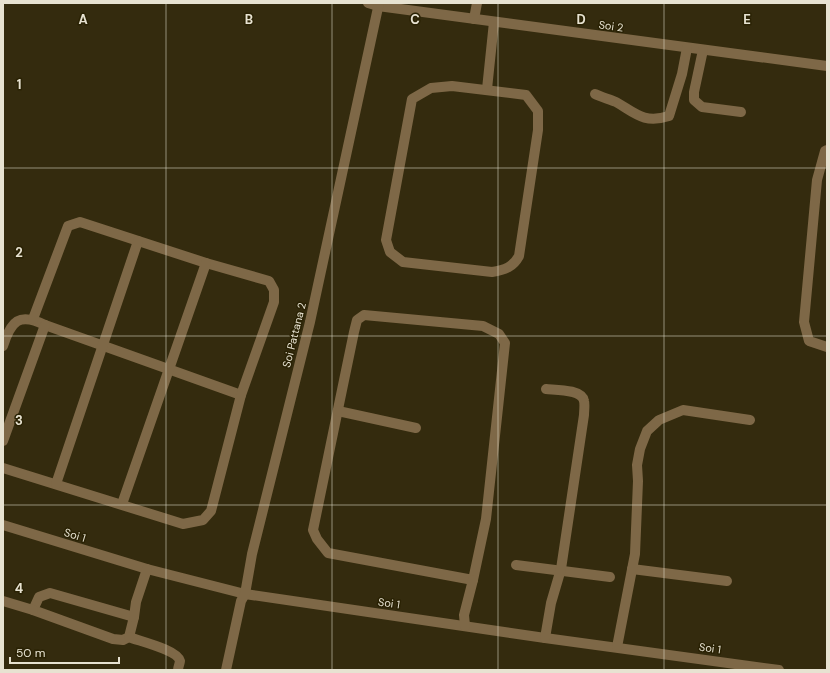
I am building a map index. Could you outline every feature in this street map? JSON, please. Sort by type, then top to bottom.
[{"type":"street","points":[[474,19],[477,3]]},
{"type":"street","name":"Soi 2","points":[[375,4],[494,22],[827,66]]},
{"type":"street","name":"Soi Pattana 2","points":[[226,670],[241,601],[245,594],[252,554],[310,322],[375,4]]},
{"type":"street","points":[[487,89],[494,22]]},
{"type":"street","points":[[594,94],[615,102],[644,118],[659,119],[668,116],[682,74],[687,48]]},
{"type":"street","points":[[703,50],[694,92],[694,100],[702,107],[741,112]]},
{"type":"street","points":[[452,86],[487,89],[526,95],[538,111],[538,130],[519,256],[509,268],[492,272],[403,262],[390,252],[386,240],[412,99],[430,88],[452,86]]},
{"type":"street","points":[[827,150],[825,152],[817,180],[804,322],[809,341],[827,347]]},
{"type":"street","points":[[3,468],[183,524],[203,520],[211,511],[241,395],[274,302],[274,290],[269,281],[206,263],[80,222],[68,226],[33,319]]},
{"type":"street","points":[[56,484],[138,241]]},
{"type":"street","points":[[122,504],[206,263]]},
{"type":"street","points":[[465,626],[464,615],[473,580],[486,519],[505,343],[499,334],[483,326],[364,315],[357,320],[313,530],[317,539],[328,553],[473,580]]},
{"type":"street","points":[[3,346],[5,332],[15,322],[20,319],[33,319],[45,325],[102,344],[241,395]]},
{"type":"street","points":[[3,441],[45,325]]},
{"type":"street","points":[[545,638],[551,603],[561,569],[584,415],[584,401],[581,395],[546,389]]},
{"type":"street","points":[[617,647],[635,554],[638,480],[637,465],[640,449],[647,431],[659,420],[683,410],[750,420]]},
{"type":"street","points":[[338,411],[416,428]]},
{"type":"street","name":"Soi 1","points":[[3,525],[147,569],[245,594],[545,638],[779,670]]},
{"type":"street","points":[[516,565],[561,569],[610,577]]},
{"type":"street","points":[[129,637],[136,602],[147,569]]},
{"type":"street","points":[[632,569],[727,580]]},
{"type":"street","points":[[33,610],[38,597],[50,593],[134,617]]},
{"type":"street","points":[[3,601],[113,638],[123,640],[129,637],[172,652],[178,656],[180,662],[178,670]]}]
